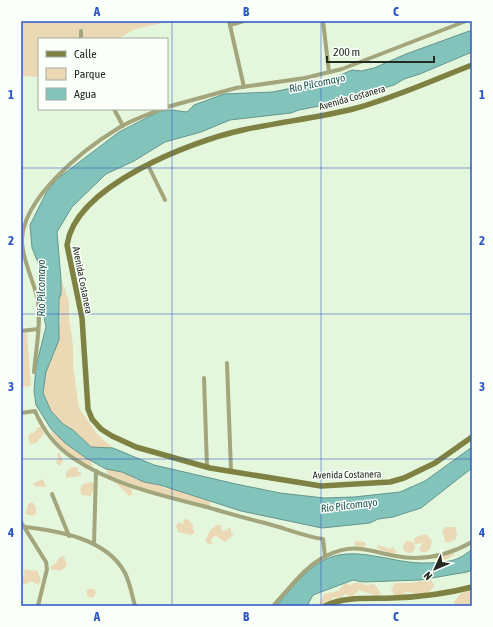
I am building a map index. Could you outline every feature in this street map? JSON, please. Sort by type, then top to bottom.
[{"type":"street","points":[[244,21],[229,23],[244,87]]},
{"type":"street","points":[[323,21],[329,72]]},
{"type":"street","points":[[168,107],[244,87],[305,78],[329,72],[365,61],[466,21]]},
{"type":"street","points":[[80,38],[81,31]]},
{"type":"street","name":"Avenida Costanera","points":[[472,65],[423,85],[354,108],[222,135],[148,165],[111,187],[93,200],[80,214],[68,234],[67,245],[68,258],[82,318],[88,409],[92,419],[101,429],[112,436],[136,446],[207,467],[321,486],[390,482],[404,478],[435,463],[472,437]]},
{"type":"street","points":[[115,110],[123,126]]},
{"type":"street","points":[[34,372],[38,328],[38,303],[30,280],[22,240],[30,213],[54,178],[93,144],[123,126],[160,110]]},
{"type":"street","points":[[148,165],[165,200]]},
{"type":"street","points":[[21,331],[38,328]]},
{"type":"street","points":[[227,363],[231,472]]},
{"type":"street","points":[[204,378],[207,467]]},
{"type":"street","points":[[21,413],[35,411],[43,428],[56,444],[73,458],[96,471],[164,497],[323,539],[324,556]]},
{"type":"street","points":[[94,544],[96,471]]},
{"type":"street","points":[[52,494],[68,536]]},
{"type":"street","points":[[21,522],[46,562],[47,569],[38,606]]},
{"type":"street","points":[[25,527],[68,536],[94,544],[113,556],[126,575],[134,606]]},
{"type":"street","points":[[273,606],[312,564],[324,556],[341,550],[357,548],[396,556],[421,559],[442,555],[472,542]]},
{"type":"street","points":[[325,606],[333,602],[353,599],[416,597],[450,593],[472,587]]},
{"type":"green space","points":[[21,21],[171,21],[135,29],[120,38],[38,38],[38,77],[21,76]]},
{"type":"green space","points":[[61,279],[69,301],[69,317],[73,346],[73,366],[79,408],[97,434],[113,448],[91,447],[73,430],[63,424],[51,411],[43,393],[46,372],[54,351],[61,321],[59,299],[61,294]]},
{"type":"green space","points":[[27,333],[31,386],[21,387],[21,334]]},
{"type":"green space","points":[[38,427],[42,428],[44,434],[36,443],[30,444],[28,437],[30,433],[34,433]]},
{"type":"green space","points":[[51,431],[57,432],[74,450],[81,452],[91,461],[93,467],[82,462],[68,452],[56,441]]},
{"type":"green space","points":[[59,452],[63,461],[59,466],[55,461],[58,460],[57,454]]},
{"type":"green space","points":[[72,467],[79,468],[77,471],[81,473],[81,476],[66,478],[66,472]]},
{"type":"green space","points":[[106,468],[125,472],[137,480],[152,482],[166,489],[171,487],[210,501],[210,504],[209,506],[153,492],[111,476],[107,473]]},
{"type":"green space","points":[[43,479],[46,487],[34,486],[34,483]]},
{"type":"green space","points":[[91,482],[94,483],[94,490],[90,496],[82,495],[80,490],[83,484]]},
{"type":"green space","points":[[115,482],[126,484],[132,490],[132,495],[129,496]]},
{"type":"green space","points":[[32,502],[36,507],[36,513],[33,516],[25,514],[29,503]]},
{"type":"green space","points":[[184,519],[189,520],[194,527],[192,528],[195,532],[191,535],[178,532],[176,525],[180,522],[183,524]]},
{"type":"green space","points":[[217,525],[221,525],[222,530],[224,531],[231,527],[231,532],[234,534],[225,542],[216,536],[213,537],[211,540],[212,544],[209,544],[205,541],[213,528]]},
{"type":"green space","points":[[446,527],[455,527],[457,535],[455,540],[446,543],[442,531]]},
{"type":"green space","points":[[426,534],[432,541],[431,546],[428,551],[421,552],[419,549],[423,543],[415,544],[414,539]]},
{"type":"green space","points":[[356,541],[365,542],[366,545],[364,547],[355,546],[354,544]]},
{"type":"green space","points":[[407,541],[411,541],[415,547],[411,553],[407,553],[403,549],[403,545]]},
{"type":"green space","points":[[378,545],[390,549],[393,547],[397,553],[389,553],[377,548]]},
{"type":"green space","points":[[452,551],[455,554],[445,560],[437,560],[434,558]]},
{"type":"green space","points":[[64,556],[67,565],[62,570],[52,570],[50,567],[55,564],[60,557]]},
{"type":"green space","points":[[27,569],[31,571],[37,570],[41,580],[38,585],[32,581],[26,584],[21,584],[21,577],[25,576],[23,571]]},
{"type":"green space","points":[[431,580],[434,585],[429,592],[426,593],[405,592],[401,596],[395,596],[391,590],[395,583],[411,583]]},
{"type":"green space","points":[[358,582],[366,585],[374,584],[381,593],[377,596],[359,590],[352,597],[345,594],[340,599],[333,597],[331,601],[325,602],[323,606],[318,606],[324,594],[338,591],[345,583],[350,585]]},
{"type":"green space","points":[[472,588],[472,606],[455,606],[454,602],[461,593]]},
{"type":"green space","points":[[89,589],[93,589],[95,593],[93,597],[89,597],[87,595],[87,591]]},
{"type":"water","name":"Río Pilcomayo","points":[[472,30],[472,52],[420,74],[404,79],[394,85],[364,94],[355,99],[299,110],[291,113],[230,120],[201,132],[165,142],[134,161],[106,174],[72,207],[57,232],[61,279],[61,294],[59,299],[59,340],[46,372],[43,393],[51,411],[63,424],[73,430],[91,447],[113,448],[154,465],[280,493],[324,498],[354,497],[400,492],[425,481],[472,447],[472,468],[421,508],[393,517],[378,519],[370,523],[322,528],[241,511],[160,485],[144,482],[122,472],[106,469],[86,458],[65,443],[51,429],[36,405],[34,391],[36,366],[46,327],[43,312],[41,270],[32,248],[30,225],[46,193],[57,179],[119,132],[160,111],[172,110],[187,112],[194,105],[224,94],[273,92],[301,86],[310,81],[329,80],[352,70],[361,71],[374,68],[406,54]]},
{"type":"water","points":[[472,550],[472,570],[467,572],[420,580],[363,582],[353,580],[313,595],[307,606],[276,606],[310,569],[324,560],[335,556],[359,554],[408,562],[435,563],[455,560]]}]
